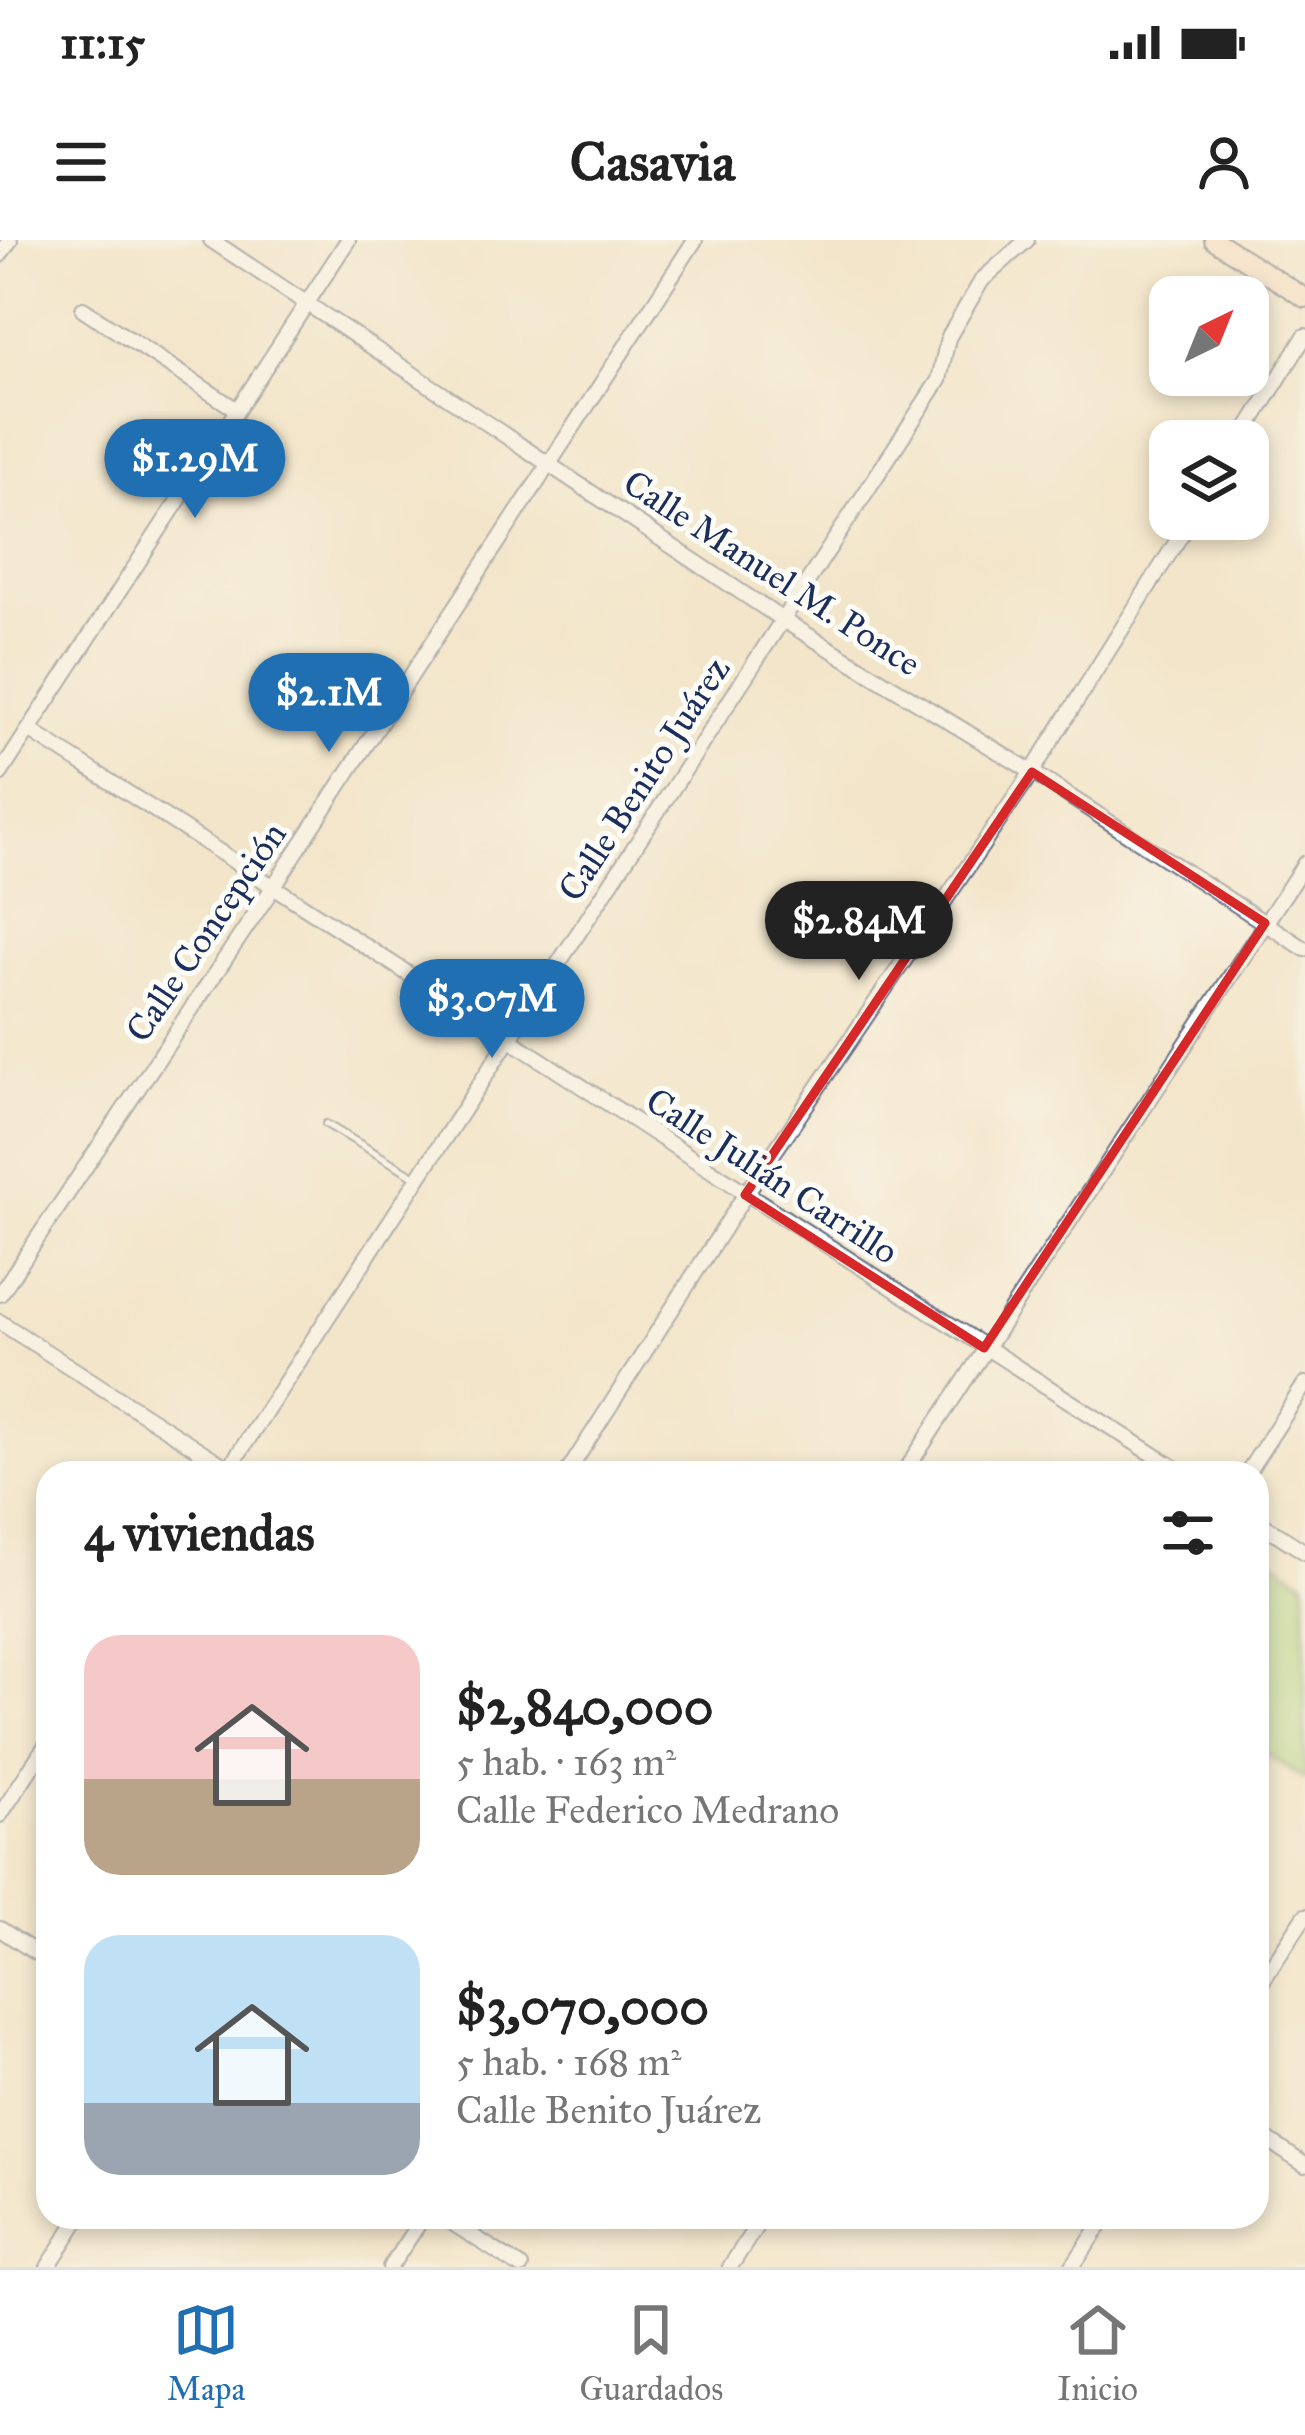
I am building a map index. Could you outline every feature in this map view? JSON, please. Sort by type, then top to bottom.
[{"type":"street","points":[[0,256],[10,240]]},
{"type":"street","name":"Calle Manuel M. Ponce","points":[[211,240],[783,620],[1032,772],[1305,949]]},
{"type":"street","points":[[0,774],[348,240]]},
{"type":"street","name":"Calle Concepción","points":[[0,1294],[274,886],[695,240]]},
{"type":"street","name":"Calle Benito Juárez","points":[[237,1461],[939,380],[948,338],[982,280],[1027,240]]},
{"type":"street","points":[[1214,240],[1305,298]]},
{"type":"street","points":[[83,309],[237,410]]},
{"type":"street","points":[[1253,420],[1305,336]]},
{"type":"street","points":[[575,1461],[745,1196],[1032,772],[1178,540]]},
{"type":"street","name":"Calle Julián Carrillo","points":[[29,730],[745,1196],[1164,1461]]},
{"type":"street","points":[[912,1461],[1305,863]]},
{"type":"street","points":[[0,1322],[213,1461]]},
{"type":"street","points":[[1255,1461],[1305,1384]]},
{"type":"street","points":[[1269,1529],[1305,1552]]},
{"type":"street","points":[[0,1815],[36,1760]]},
{"type":"street","points":[[1269,1971],[1305,1916]]},
{"type":"street","points":[[0,1929],[36,1953]]},
{"type":"street","points":[[1269,2141],[1305,2165]]},
{"type":"street","points":[[48,2267],[72,2229]]},
{"type":"street","points":[[390,2267],[415,2229]]},
{"type":"street","points":[[461,2229],[520,2267]]},
{"type":"street","points":[[730,2267],[754,2229]]},
{"type":"street","points":[[1072,2267],[1098,2229]]},
{"type":"lane","points":[[326,1124],[420,1180]]},
{"type":"highlighted area","points":[[1032,772],[1265,923],[984,1348],[745,1195]]},
{"type":"green space","points":[[1269,1558],[1305,1581],[1305,1779],[1269,1756]]}]
